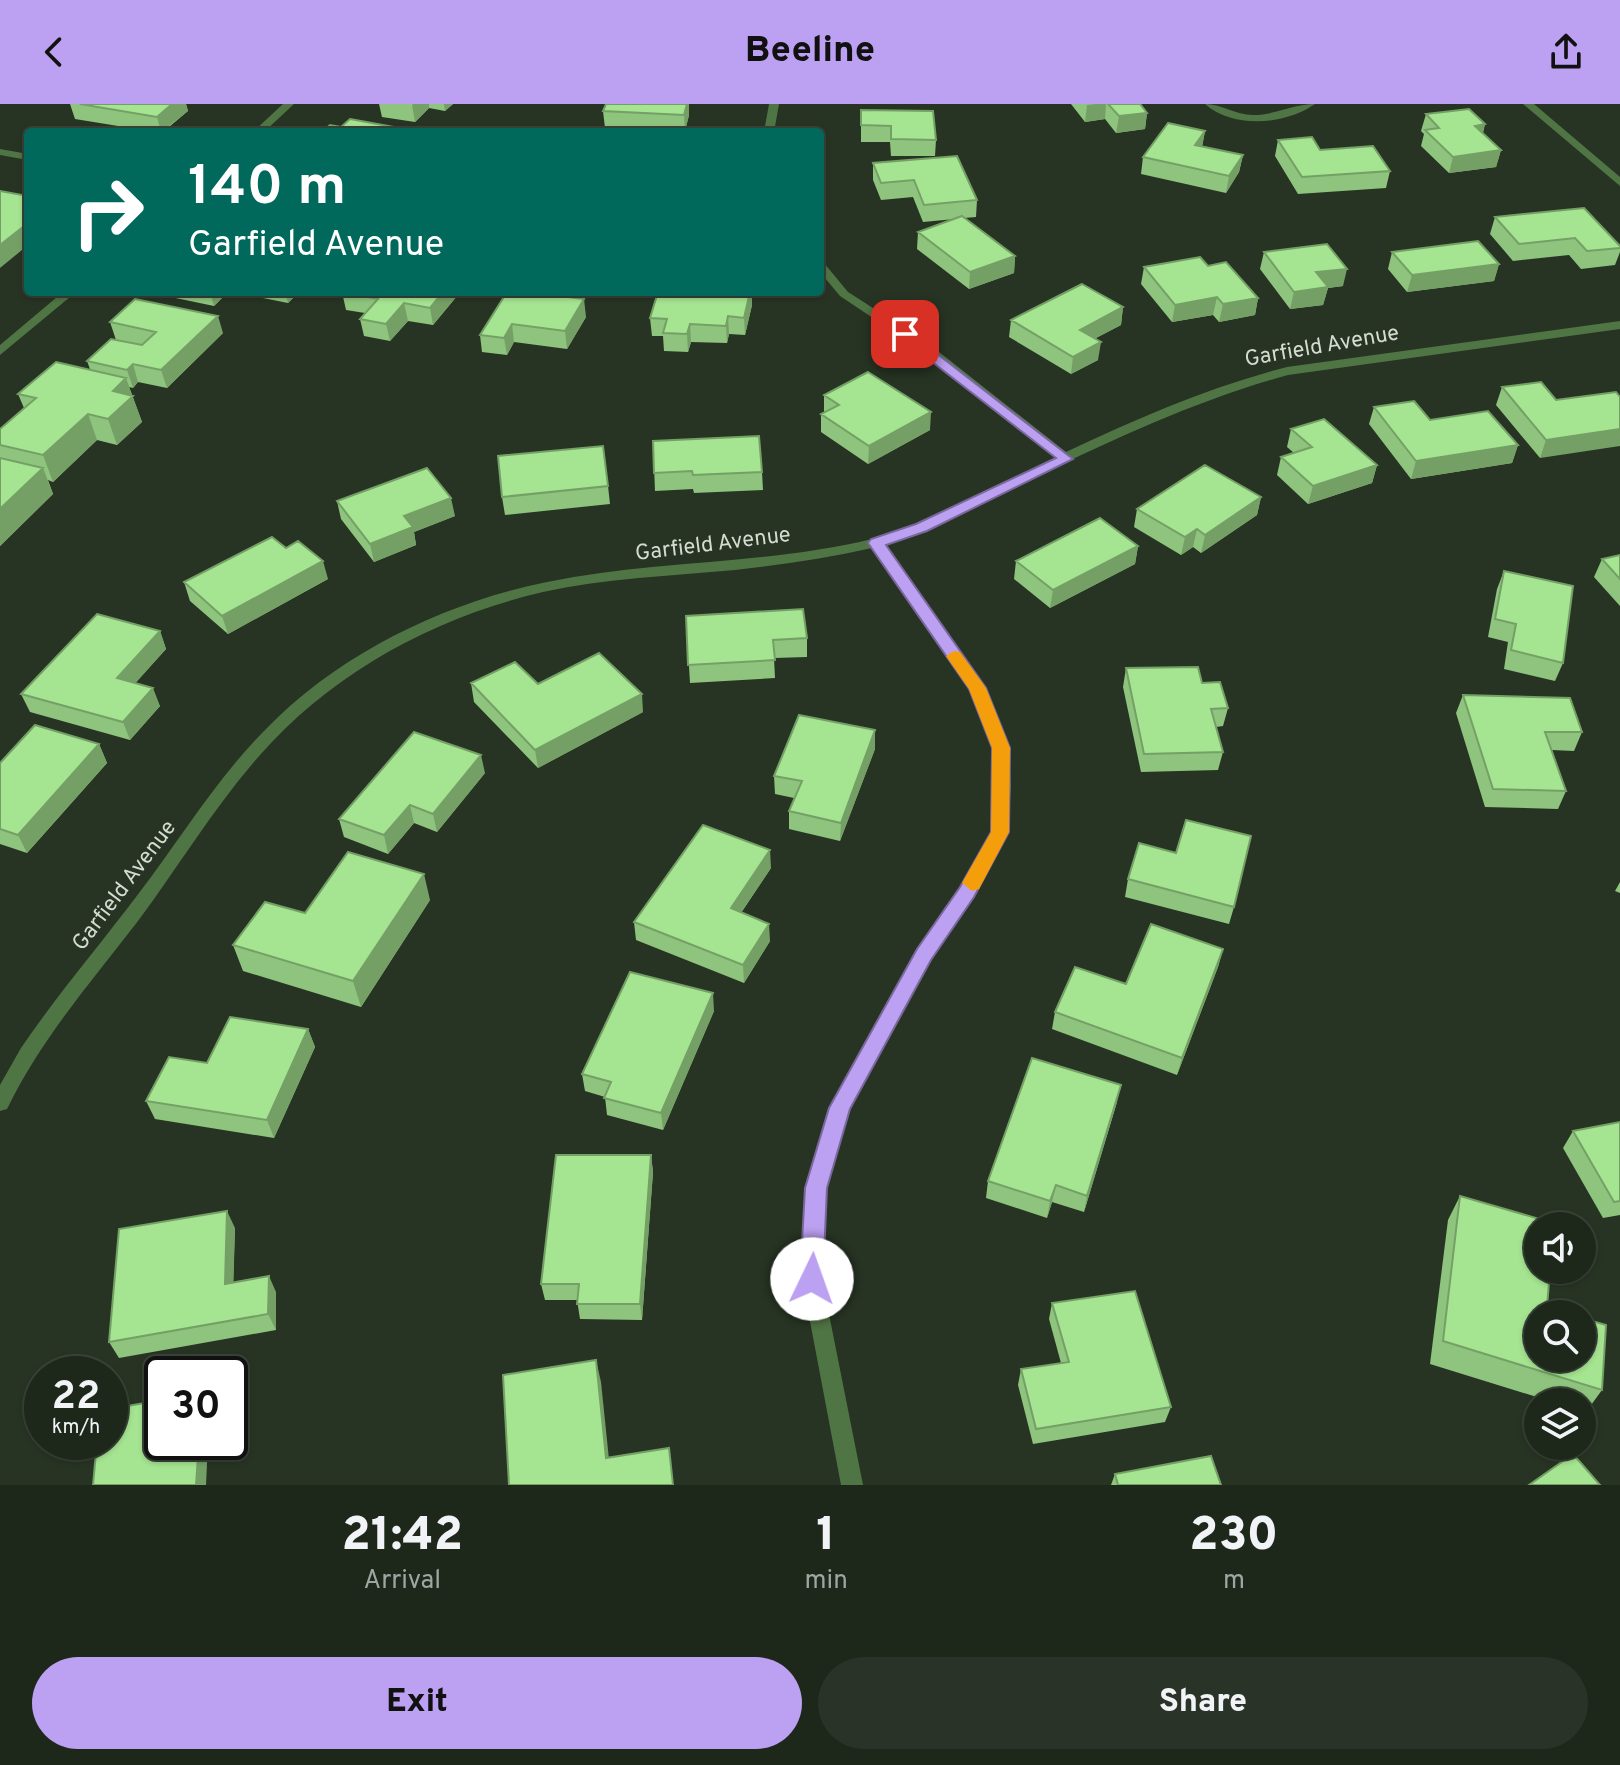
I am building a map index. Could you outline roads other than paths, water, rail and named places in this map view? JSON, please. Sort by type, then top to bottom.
[{"type":"street","points":[[262,128],[289,104]]},
{"type":"street","points":[[770,128],[774,104]]},
{"type":"street","points":[[1210,104],[1221,113],[1246,119],[1281,116],[1310,104]]},
{"type":"street","points":[[1528,104],[1620,183]]},
{"type":"street","points":[[0,152],[24,156]]},
{"type":"street","points":[[824,270],[844,294],[925,347],[1066,459]]},
{"type":"street","points":[[0,351],[65,296]]},
{"type":"street","name":"Garfield Avenue","points":[[0,1103],[9,1084],[68,997],[240,769],[272,732],[308,700],[407,634],[500,599],[567,585],[824,553],[876,543],[921,528],[1151,416],[1211,392],[1287,371],[1620,325]]},
{"type":"street","points":[[852,1485],[812,1279],[816,1188],[839,1108],[924,955],[967,892],[1000,832],[1003,786],[1001,748],[977,688],[876,543]]}]
